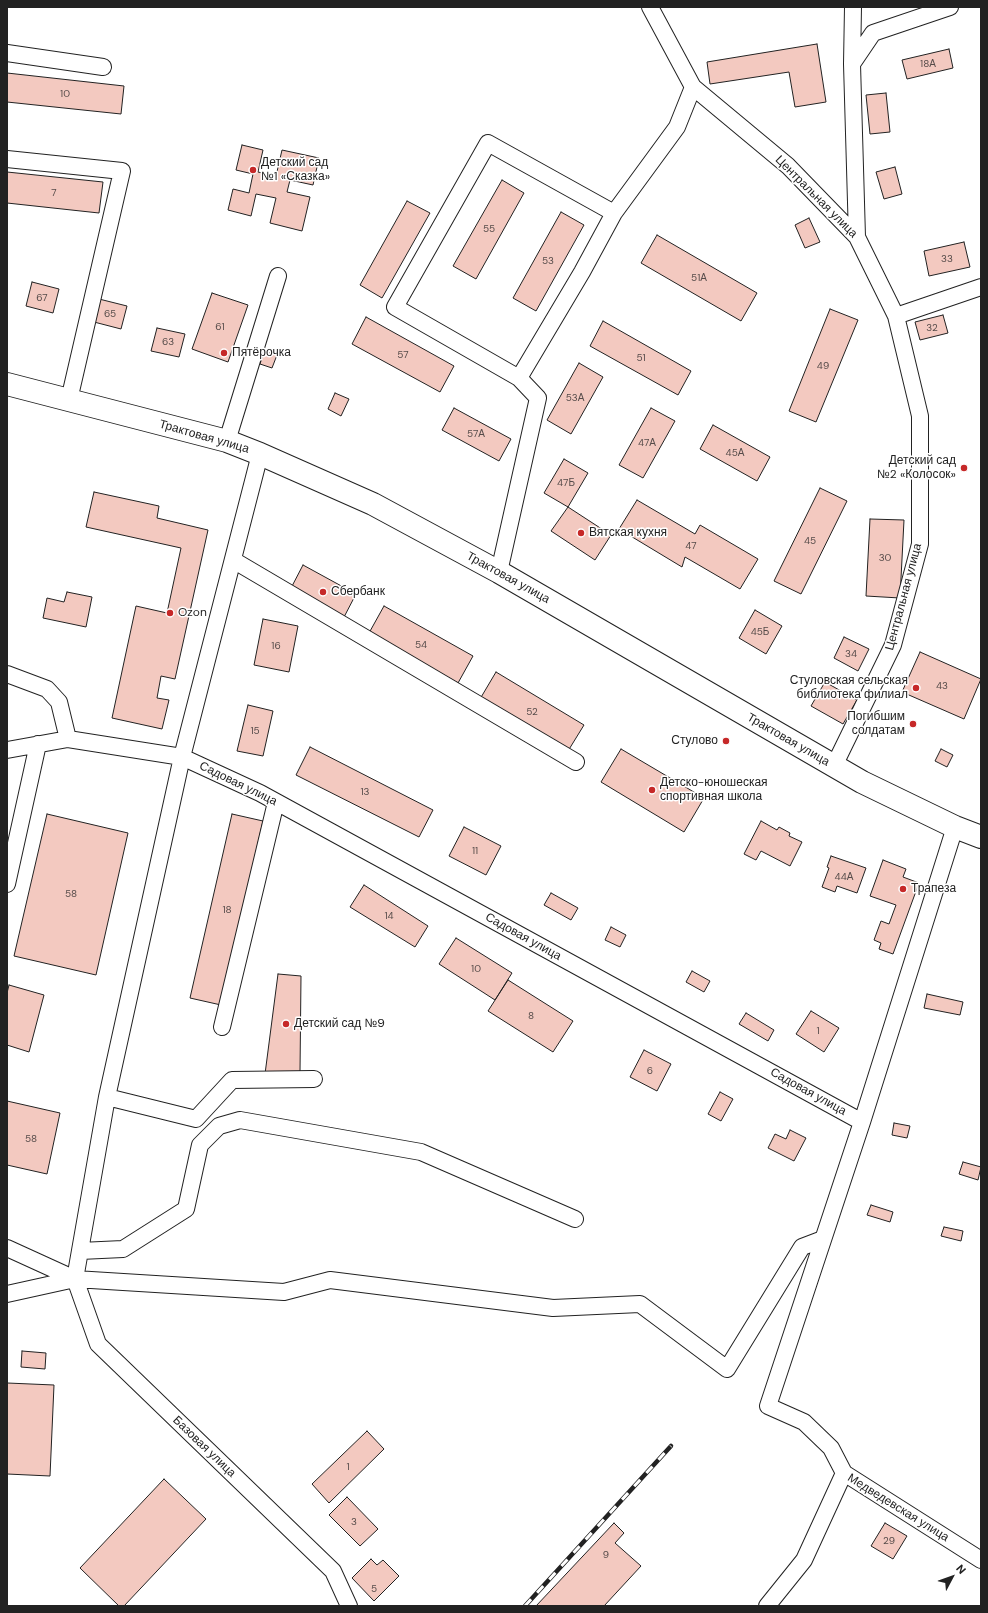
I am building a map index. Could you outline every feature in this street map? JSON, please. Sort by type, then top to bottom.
[{"type":"highway","name":"Трактовая улица","points":[[7,384],[227,441],[373,504],[499,572],[862,782],[955,827],[981,837]]},
{"type":"street","name":"Центральная улица","points":[[650,7],[693,87],[788,166],[857,237],[896,316],[920,416],[920,544],[893,645],[834,766]]},
{"type":"street","points":[[853,7],[852,64],[857,237]]},
{"type":"street","points":[[852,64],[873,33],[950,7]]},
{"type":"street","points":[[7,53],[104,67]]},
{"type":"street","points":[[519,378],[582,272],[614,213],[678,127],[693,87]]},
{"type":"street","points":[[499,572],[538,398],[519,378],[395,307],[488,143],[614,213]]},
{"type":"street","points":[[7,159],[122,171],[69,400]]},
{"type":"street","points":[[227,441],[278,276]]},
{"type":"street","points":[[896,316],[981,287]]},
{"type":"street","points":[[75,1279],[107,1096],[182,757],[260,454]]},
{"type":"street","points":[[233,560],[576,762]]},
{"type":"street","points":[[7,674],[47,689],[59,702],[68,738],[7,750]]},
{"type":"street","name":"Садовая улица","points":[[68,738],[182,757],[276,802],[862,1122]]},
{"type":"street","points":[[7,884],[38,744]]},
{"type":"street","points":[[222,1027],[276,802]]},
{"type":"street","points":[[7,1294],[75,1279],[284,1292],[330,1280],[553,1308],[640,1304],[727,1369],[802,1247],[824,1239],[955,827]]},
{"type":"street","points":[[107,1096],[196,1120],[232,1080],[314,1079]]},
{"type":"street","points":[[80,1251],[123,1249],[186,1209],[200,1145],[219,1126],[240,1120],[422,1152],[575,1219]]},
{"type":"street","name":"Медведевская улица","points":[[824,1239],[768,1406],[804,1422],[831,1448],[844,1473],[981,1560]]},
{"type":"street","points":[[7,1248],[75,1279]]},
{"type":"street","name":"Базовая улица","points":[[75,1279],[98,1344],[333,1571],[349,1606]]},
{"type":"street","points":[[767,1606],[804,1560],[844,1473]]},
{"type":"building","points":[[817,44],[826,102],[795,107],[789,72],[710,84],[707,62]]},
{"type":"building","points":[[949,49],[953,68],[907,79],[902,60]]},
{"type":"building","points":[[7,73],[124,86],[121,114],[7,102]]},
{"type":"building","points":[[886,93],[890,132],[870,134],[866,95]]},
{"type":"building","points":[[242,145],[263,150],[258,172],[276,176],[282,150],[319,158],[313,185],[290,180],[287,192],[310,197],[302,231],[270,223],[276,198],[256,194],[251,216],[228,210],[233,189],[249,193],[253,174],[236,170]]},
{"type":"building","points":[[895,167],[902,194],[884,199],[876,172]]},
{"type":"building","points":[[7,172],[103,182],[99,213],[7,203]]},
{"type":"building","points":[[502,180],[524,193],[476,279],[453,266]]},
{"type":"building","points":[[407,201],[430,213],[382,298],[360,285]]},
{"type":"building","points":[[561,212],[584,225],[536,311],[513,298]]},
{"type":"building","points":[[809,218],[820,242],[805,248],[795,225]]},
{"type":"building","points":[[657,235],[757,293],[741,321],[641,263]]},
{"type":"building","points":[[964,242],[970,267],[929,276],[924,251]]},
{"type":"building","points":[[32,282],[59,289],[53,313],[26,306]]},
{"type":"building","points":[[212,293],[248,305],[228,362],[192,349]]},
{"type":"building","points":[[99,299],[127,306],[121,329],[94,322]]},
{"type":"building","points":[[830,309],[858,320],[816,422],[789,411]]},
{"type":"building","points":[[943,315],[948,333],[920,340],[915,322]]},
{"type":"building","points":[[366,317],[454,366],[440,392],[352,344]]},
{"type":"building","points":[[603,321],[691,371],[678,395],[590,346]]},
{"type":"building","points":[[157,328],[185,334],[179,357],[151,351]]},
{"type":"building","points":[[264,351],[277,355],[272,368],[260,364]]},
{"type":"building","points":[[579,363],[603,377],[571,434],[547,420]]},
{"type":"building","points":[[335,393],[349,399],[341,416],[328,409]]},
{"type":"building","points":[[454,408],[511,439],[499,461],[442,430]]},
{"type":"building","points":[[651,408],[675,421],[643,478],[619,465]]},
{"type":"building","points":[[713,425],[770,457],[757,481],[700,449]]},
{"type":"building","points":[[564,459],[588,473],[568,507],[544,493]]},
{"type":"building","points":[[820,488],[847,501],[801,594],[774,581]]},
{"type":"building","points":[[94,492],[159,506],[157,518],[208,530],[175,679],[161,676],[157,698],[169,700],[162,729],[112,718],[136,606],[167,613],[181,548],[86,527]]},
{"type":"building","points":[[637,500],[695,534],[700,525],[758,559],[740,589],[685,557],[682,567],[619,529]]},
{"type":"building","name":"Вятская кухня","points":[[568,507],[611,535],[595,560],[551,531]]},
{"type":"building","points":[[870,519],[904,520],[900,598],[866,596]]},
{"type":"building","name":"Сбербанк","points":[[303,565],[356,594],[343,619],[290,590]]},
{"type":"building","points":[[67,592],[92,597],[86,627],[43,618],[47,598],[64,602]]},
{"type":"building","points":[[384,606],[473,656],[458,683],[369,633]]},
{"type":"building","points":[[755,610],[782,626],[766,654],[739,638]]},
{"type":"building","points":[[263,619],[298,626],[289,672],[254,665]]},
{"type":"building","points":[[844,637],[869,649],[858,671],[834,658]]},
{"type":"building","points":[[920,652],[981,679],[964,719],[902,692]]},
{"type":"building","points":[[496,672],[584,725],[568,751],[480,699]]},
{"type":"building","points":[[825,682],[857,700],[843,724],[811,706]]},
{"type":"building","points":[[248,705],[273,711],[263,756],[237,751]]},
{"type":"building","points":[[310,747],[433,810],[419,837],[296,775]]},
{"type":"building","name":"Детско-юношеская спортивная школа","points":[[621,749],[704,798],[684,832],[601,782]]},
{"type":"building","points":[[941,749],[953,755],[947,767],[935,761]]},
{"type":"building","points":[[47,814],[128,833],[96,975],[14,956]]},
{"type":"building","points":[[232,814],[263,821],[221,1005],[190,998]]},
{"type":"building","points":[[761,821],[777,830],[779,827],[790,833],[789,836],[802,842],[790,866],[761,851],[756,860],[744,854]]},
{"type":"building","points":[[464,827],[501,846],[486,875],[449,856]]},
{"type":"building","points":[[831,856],[866,868],[857,893],[837,886],[835,892],[822,887],[829,868],[827,867]]},
{"type":"building","points":[[883,860],[906,869],[903,877],[919,883],[893,954],[879,949],[881,943],[874,940],[881,921],[889,924],[896,905],[870,896]]},
{"type":"building","points":[[364,885],[428,926],[415,947],[350,907]]},
{"type":"building","points":[[551,893],[578,908],[571,920],[544,905]]},
{"type":"building","points":[[611,927],[626,935],[620,947],[605,940]]},
{"type":"building","points":[[456,938],[512,973],[495,1000],[439,964]]},
{"type":"building","points":[[692,971],[710,981],[704,992],[686,982]]},
{"type":"building","name":"Детский сад №9","points":[[278,974],[301,976],[300,1072],[265,1074]]},
{"type":"building","points":[[508,980],[573,1021],[553,1052],[488,1011]]},
{"type":"building","points":[[9,985],[44,995],[29,1052],[7,1045],[7,993]]},
{"type":"building","points":[[927,994],[963,1002],[960,1015],[924,1008]]},
{"type":"building","points":[[811,1011],[839,1028],[824,1052],[796,1034]]},
{"type":"building","points":[[746,1013],[774,1030],[768,1041],[739,1024]]},
{"type":"building","points":[[644,1050],[671,1064],[657,1091],[630,1077]]},
{"type":"building","points":[[720,1092],[733,1099],[721,1121],[708,1114]]},
{"type":"building","points":[[7,1101],[60,1113],[47,1174],[7,1165]]},
{"type":"building","points":[[894,1123],[910,1126],[907,1138],[892,1135]]},
{"type":"building","points":[[790,1130],[806,1138],[794,1161],[768,1148],[775,1134],[786,1139]]},
{"type":"building","points":[[963,1162],[981,1167],[978,1180],[959,1174]]},
{"type":"building","points":[[871,1205],[893,1212],[890,1222],[867,1215]]},
{"type":"building","points":[[944,1227],[963,1231],[961,1241],[941,1236]]},
{"type":"building","points":[[22,1351],[46,1353],[45,1369],[21,1367]]},
{"type":"building","points":[[7,1383],[54,1385],[50,1476],[7,1474]]},
{"type":"building","points":[[367,1431],[384,1449],[329,1503],[312,1484]]},
{"type":"building","points":[[164,1479],[206,1519],[124,1606],[119,1606],[80,1568]]},
{"type":"building","points":[[347,1497],[378,1529],[360,1546],[329,1515]]},
{"type":"building","points":[[614,1523],[624,1533],[615,1543],[641,1566],[604,1606],[536,1606]]},
{"type":"building","points":[[885,1523],[907,1536],[893,1559],[871,1546]]},
{"type":"building","points":[[371,1559],[377,1565],[383,1560],[399,1576],[374,1601],[352,1578]]},
{"type":"railway","points":[[525,1606],[671,1446]]},
{"type":"place","name":"Детский сад №1 «Сказка»","points":[[253,170]]},
{"type":"place","name":"Пятёрочка","points":[[224,353]]},
{"type":"place","name":"Детский сад №2 «Колосок»","points":[[964,468]]},
{"type":"place","name":"Вятская кухня","points":[[581,533]]},
{"type":"place","name":"Сбербанк","points":[[323,592]]},
{"type":"place","name":"Ozon","points":[[170,613]]},
{"type":"place","name":"Стуловская сельская библиотека филиал","points":[[916,688]]},
{"type":"place","name":"Погибшим солдатам","points":[[913,724]]},
{"type":"place","name":"Стулово","points":[[726,741]]},
{"type":"place","name":"Детско-юношеская спортивная школа","points":[[652,790]]},
{"type":"place","name":"Трапеза","points":[[903,889]]},
{"type":"place","name":"Детский сад №9","points":[[286,1024]]}]
